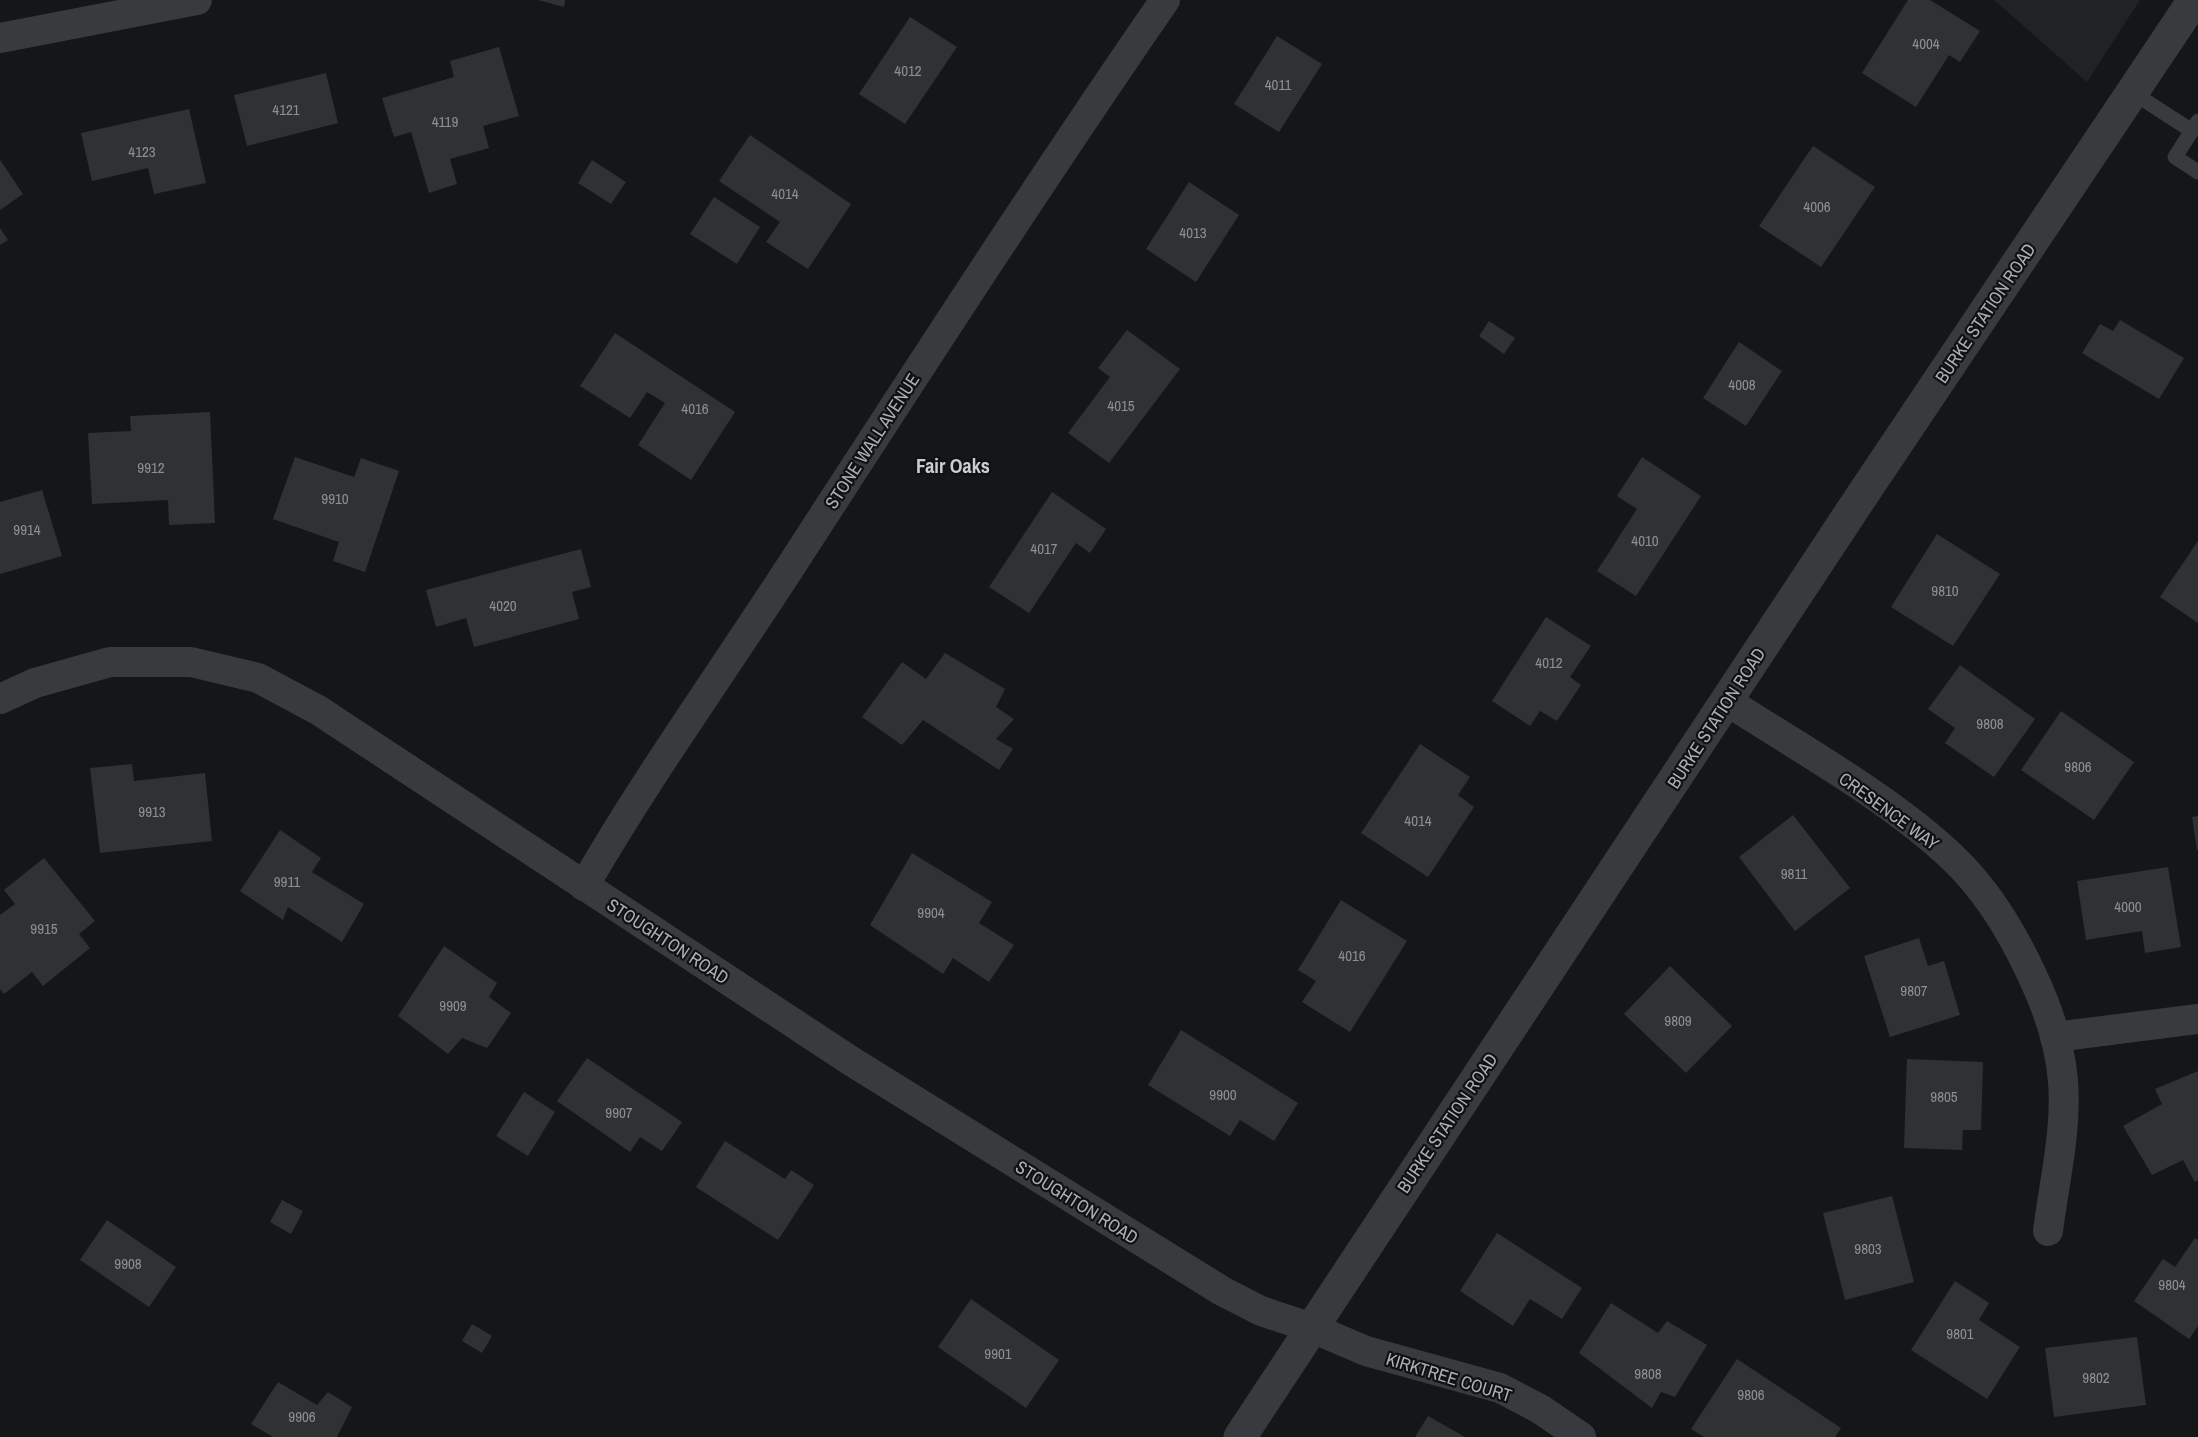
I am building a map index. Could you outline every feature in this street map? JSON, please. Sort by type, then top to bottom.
[{"type":"street","points":[[0,38],[197,0]]},
{"type":"street","name":"STONE WALL AVENUE","points":[[584,886],[623,819],[723,670],[1049,169],[1165,0]]},
{"type":"street","name":"BURKE STATION ROAD","points":[[1240,1437],[2194,0]]},
{"type":"street","name":"STOUGHTON ROAD","points":[[0,699],[35,683],[110,662],[191,662],[258,678],[318,710],[851,1061],[1222,1291],[1261,1311],[1312,1328]]},
{"type":"street","name":"CRESENCE WAY","points":[[1727,701],[1899,813],[1952,857],[1984,893],[2014,936],[2043,999],[2055,1037],[2063,1081],[2063,1123],[2048,1230]]},
{"type":"street","points":[[2055,1037],[2198,1019]]},
{"type":"street","name":"KIRKTREE COURT","points":[[1312,1328],[1366,1351],[1500,1388],[1540,1409],[1581,1437]]},
{"type":"lane","points":[[2132,92],[2195,126],[2175,157],[2198,172]]},
{"type":"shaded area","points":[[1994,0],[2140,0],[2087,82]]},
{"type":"building","points":[[538,0],[565,0],[564,7]]},
{"type":"building","points":[[1908,0],[1930,0],[1980,31],[1960,62],[1949,55],[1916,107],[1862,73]]},
{"type":"building","points":[[910,17],[957,47],[905,124],[859,94]]},
{"type":"building","points":[[1277,36],[1322,64],[1279,132],[1234,104]]},
{"type":"building","points":[[499,47],[519,116],[483,126],[489,148],[450,159],[457,184],[429,193],[411,132],[394,137],[382,98],[454,77],[450,61]]},
{"type":"building","points":[[326,73],[338,123],[247,146],[234,95]]},
{"type":"building","points":[[189,109],[206,183],[154,194],[148,168],[92,181],[81,133]]},
{"type":"building","points":[[750,135],[851,204],[808,269],[766,242],[780,222],[719,181]]},
{"type":"building","points":[[1813,146],[1875,187],[1821,267],[1759,226]]},
{"type":"building","points":[[0,160],[23,194],[0,210]]},
{"type":"building","points":[[592,160],[626,182],[611,204],[578,183]]},
{"type":"building","points":[[1189,182],[1239,215],[1196,282],[1146,249]]},
{"type":"building","points":[[714,197],[760,227],[737,264],[690,234]]},
{"type":"building","points":[[0,228],[8,240],[0,245]]},
{"type":"building","points":[[2120,320],[2184,358],[2159,399],[2082,353],[2100,324],[2113,331]]},
{"type":"building","points":[[1489,321],[1515,338],[1504,354],[1479,336]]},
{"type":"building","points":[[1127,330],[1180,369],[1109,463],[1068,433],[1110,377],[1098,368]]},
{"type":"building","points":[[615,333],[735,412],[691,480],[638,445],[665,403],[647,392],[630,418],[580,386]]},
{"type":"building","points":[[1739,342],[1782,371],[1746,426],[1703,398]]},
{"type":"building","points":[[210,412],[215,523],[169,525],[168,500],[92,504],[88,433],[131,431],[130,416]]},
{"type":"building","points":[[295,457],[354,477],[361,458],[399,471],[365,572],[333,561],[339,542],[273,519]]},
{"type":"building","points":[[1642,457],[1701,496],[1636,596],[1597,571],[1637,509],[1617,496]]},
{"type":"building","points":[[42,490],[62,556],[0,574],[0,502]]},
{"type":"building","points":[[1052,492],[1106,529],[1090,553],[1076,543],[1029,613],[989,587]]},
{"type":"building","points":[[1937,534],[2000,574],[1953,646],[1891,607]]},
{"type":"building","points":[[2198,541],[2198,623],[2160,597]]},
{"type":"building","points":[[581,549],[591,587],[572,592],[579,619],[474,647],[466,618],[436,627],[426,590]]},
{"type":"building","points":[[1546,617],[1591,646],[1570,677],[1581,685],[1557,721],[1540,711],[1530,726],[1492,701]]},
{"type":"building","points":[[945,653],[1005,689],[996,707],[1014,719],[996,739],[1013,749],[999,770],[923,720],[902,745],[862,717],[902,662],[926,679]]},
{"type":"building","points":[[1960,665],[2035,719],[1994,777],[1945,743],[1955,728],[1928,709]]},
{"type":"building","points":[[2061,711],[2134,762],[2094,820],[2021,770]]},
{"type":"building","points":[[1420,744],[1470,777],[1458,795],[1474,807],[1428,877],[1361,833]]},
{"type":"building","points":[[132,764],[134,781],[205,773],[212,841],[100,853],[90,768]]},
{"type":"building","points":[[1793,815],[1850,888],[1795,931],[1739,857]]},
{"type":"building","points":[[2198,816],[2198,850],[2197,850],[2192,817]]},
{"type":"building","points":[[280,830],[321,858],[312,872],[364,904],[342,942],[288,907],[283,920],[240,891]]},
{"type":"building","points":[[912,853],[992,902],[979,923],[1014,945],[989,982],[953,958],[943,974],[870,925]]},
{"type":"building","points":[[44,858],[95,921],[79,934],[90,948],[43,986],[32,972],[4,994],[0,989],[0,915],[15,904],[4,890]]},
{"type":"building","points":[[2168,867],[2181,947],[2145,953],[2142,931],[2086,940],[2077,881]]},
{"type":"building","points":[[1341,900],[1407,941],[1350,1032],[1302,1002],[1316,981],[1298,970]]},
{"type":"building","points":[[1919,938],[1928,966],[1944,961],[1960,1015],[1890,1037],[1864,956]]},
{"type":"building","points":[[444,946],[497,983],[489,997],[511,1013],[487,1048],[462,1038],[448,1054],[398,1016]]},
{"type":"building","points":[[1670,966],[1732,1026],[1686,1073],[1624,1014]]},
{"type":"building","points":[[1181,1030],[1298,1103],[1274,1141],[1240,1120],[1230,1136],[1148,1085]]},
{"type":"building","points":[[587,1058],[682,1122],[662,1151],[640,1137],[630,1152],[557,1101]]},
{"type":"building","points":[[1907,1059],[1983,1062],[1981,1130],[1963,1130],[1962,1150],[1904,1148]]},
{"type":"building","points":[[2198,1071],[2198,1180],[2195,1182],[2183,1160],[2152,1175],[2123,1126],[2162,1104],[2155,1089]]},
{"type":"building","points":[[524,1092],[555,1112],[528,1156],[496,1136]]},
{"type":"building","points":[[725,1141],[785,1179],[791,1170],[814,1185],[778,1240],[696,1187]]},
{"type":"building","points":[[1892,1196],[1914,1282],[1845,1300],[1823,1213]]},
{"type":"building","points":[[282,1200],[303,1211],[291,1234],[270,1222]]},
{"type":"building","points":[[107,1220],[176,1267],[149,1307],[80,1260]]},
{"type":"building","points":[[1497,1233],[1582,1288],[1562,1319],[1530,1299],[1513,1326],[1460,1291]]},
{"type":"building","points":[[2195,1238],[2198,1240],[2198,1326],[2189,1339],[2134,1301],[2163,1259],[2175,1267]]},
{"type":"building","points":[[1955,1281],[1989,1303],[1979,1320],[2020,1347],[1987,1399],[1911,1350]]},
{"type":"building","points":[[971,1299],[1059,1360],[1026,1408],[938,1347]]},
{"type":"building","points":[[1611,1303],[1658,1333],[1667,1321],[1707,1345],[1675,1397],[1661,1392],[1652,1408],[1579,1353]]},
{"type":"building","points":[[472,1324],[492,1336],[482,1353],[462,1341]]},
{"type":"building","points":[[2137,1337],[2146,1405],[2054,1417],[2045,1348]]},
{"type":"building","points":[[1737,1359],[1841,1428],[1835,1437],[1704,1437],[1691,1429]]},
{"type":"building","points":[[278,1382],[317,1405],[328,1392],[352,1407],[337,1437],[273,1437],[251,1424]]},
{"type":"building","points":[[1428,1416],[1465,1437],[1415,1437]]},
{"type":"district","name":"Fair Oaks","points":[[953,465]]}]
